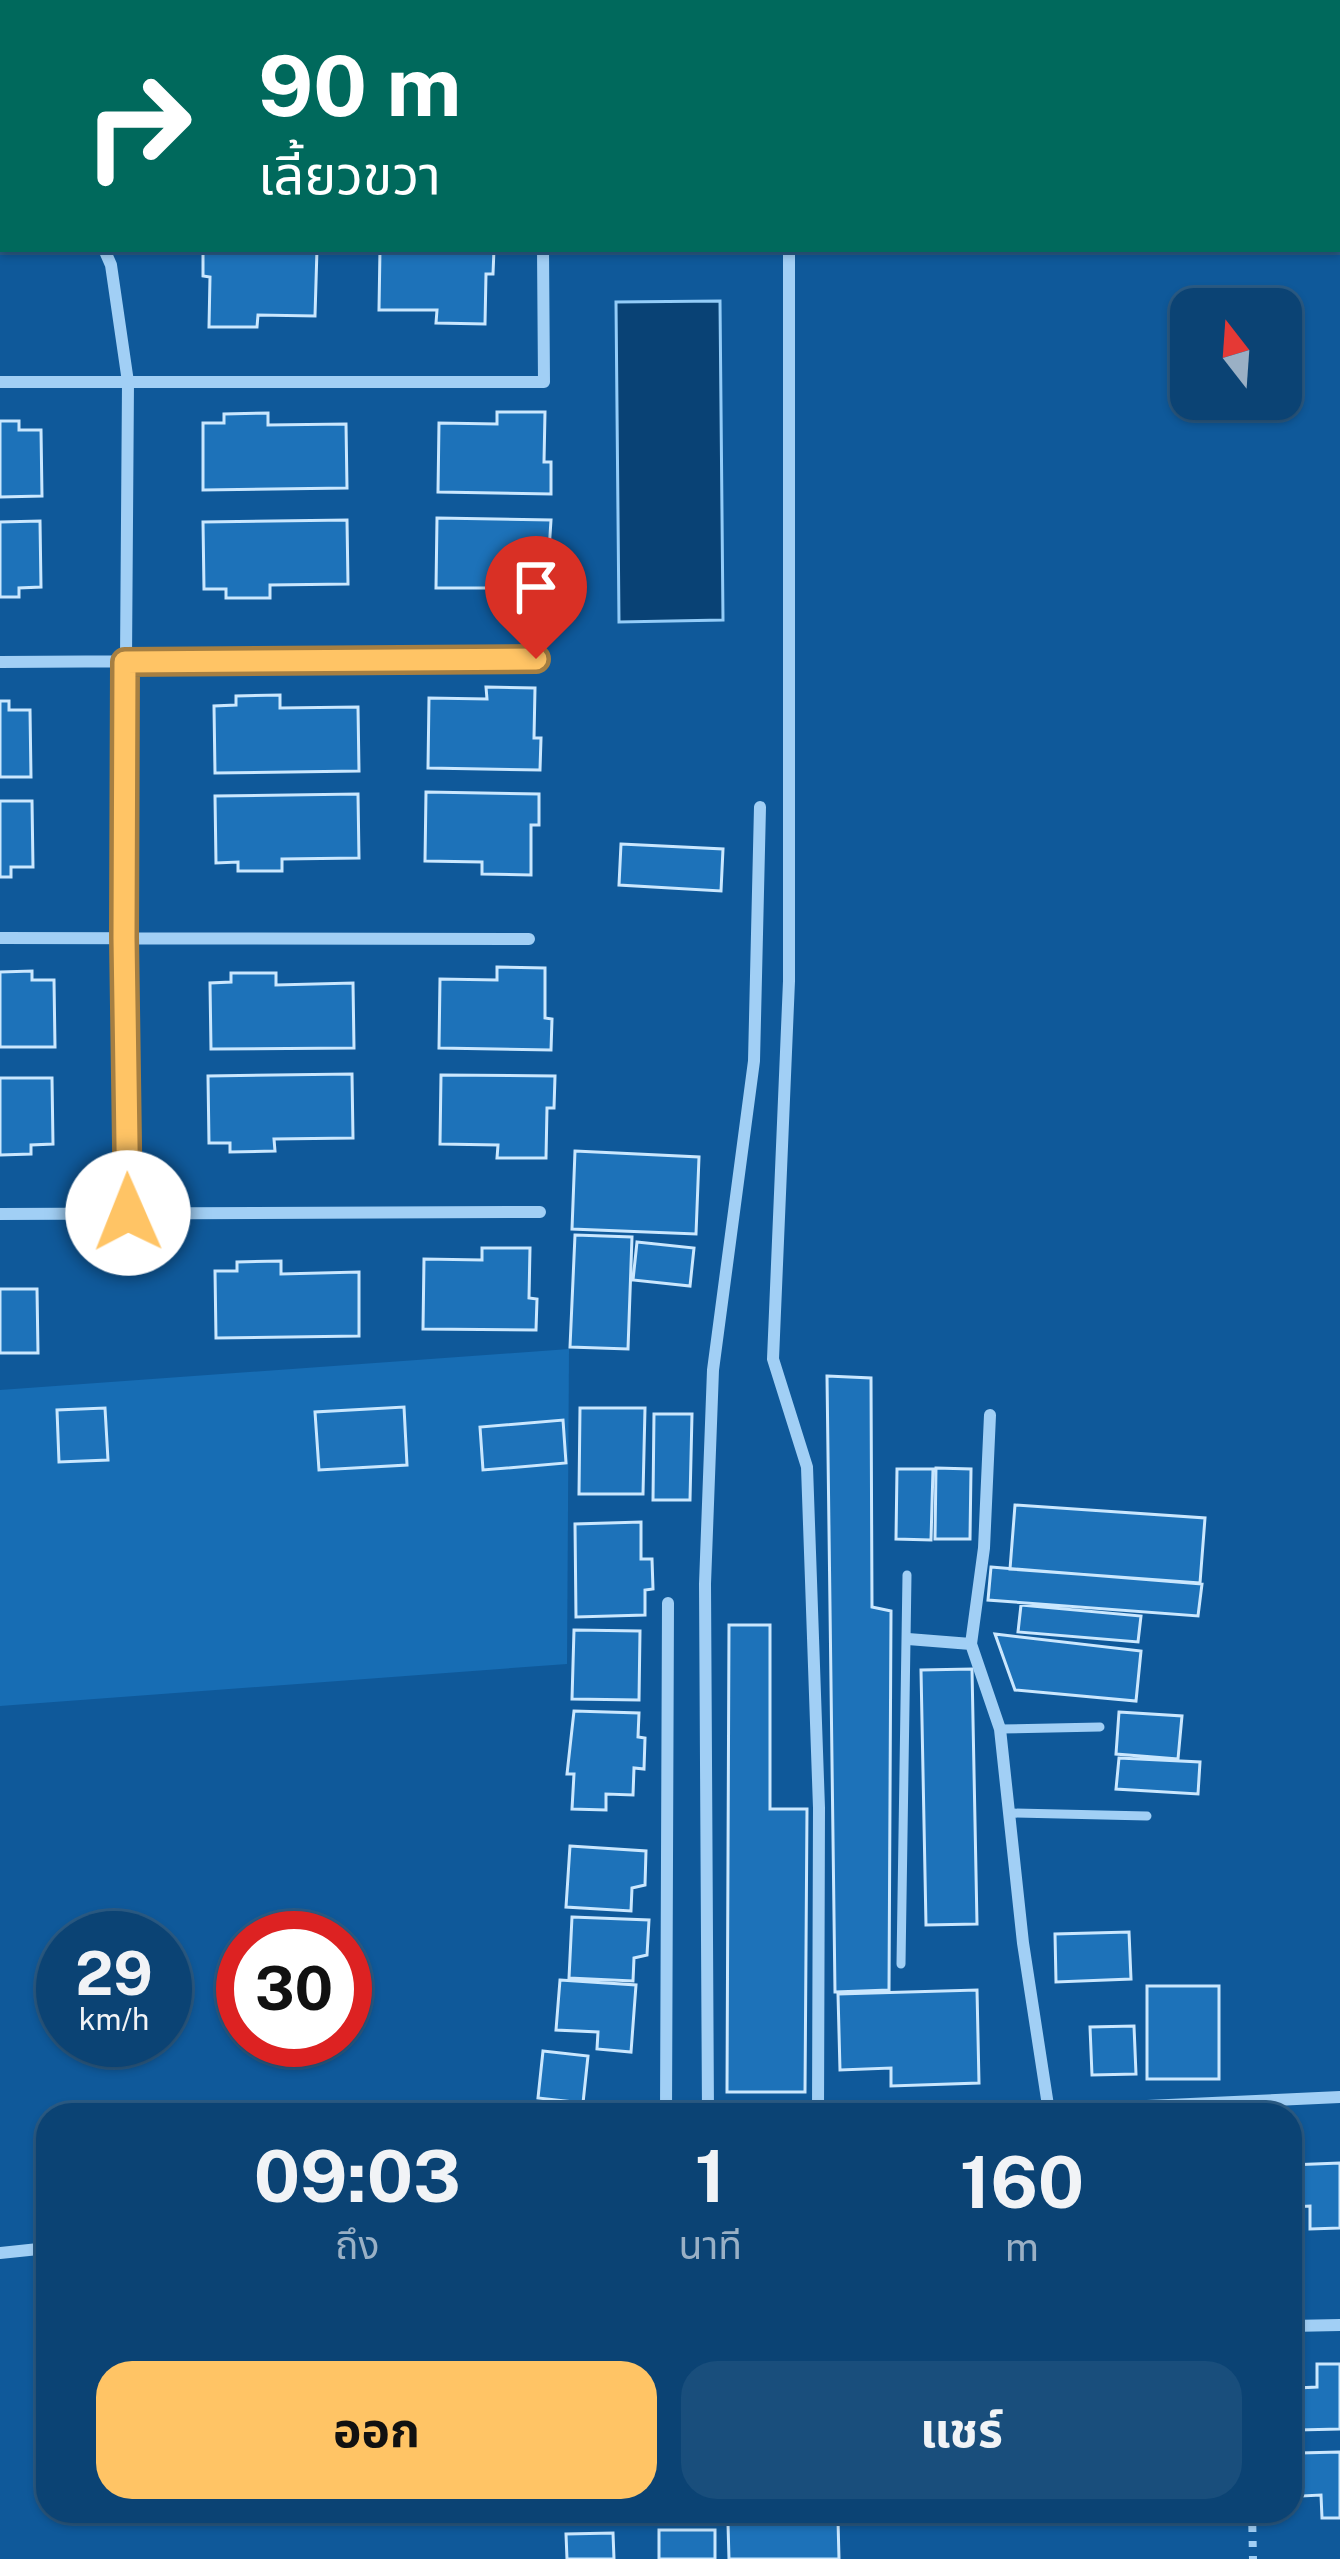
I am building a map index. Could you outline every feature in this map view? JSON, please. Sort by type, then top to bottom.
[{"type":"street","points":[[105,252],[128,382],[124,938],[128,1213]]},
{"type":"street","points":[[0,382],[544,382],[543,252]]},
{"type":"street","points":[[789,252],[789,981],[773,1359],[807,1467],[819,1808],[818,2103]]},
{"type":"street","points":[[0,662],[536,659]]},
{"type":"street","points":[[708,2103],[705,1584],[713,1370],[754,1061],[760,808]]},
{"type":"street","points":[[0,938],[529,939]]},
{"type":"street","points":[[0,1214],[540,1212]]},
{"type":"street","points":[[990,1415],[984,1548],[971,1644],[1000,1729],[1022,1942],[1048,2103]]},
{"type":"street","points":[[666,2103],[668,1603]]},
{"type":"street","points":[[908,1639],[971,1644]]},
{"type":"street","points":[[1224,2103],[1340,2097]]},
{"type":"street","points":[[0,2253],[36,2249]]},
{"type":"street","points":[[1302,2326],[1340,2325]]},
{"type":"lane","points":[[901,1964],[907,1575]]},
{"type":"lane","points":[[1000,1729],[1100,1727]]},
{"type":"lane","points":[[1012,1813],[1147,1816]]},
{"type":"path","points":[[1252,2523],[1252,2559]]},
{"type":"shaded area","points":[[720,301],[723,620],[619,622],[616,302]]},
{"type":"shaded area","points":[[569,1349],[567,1664],[0,1706],[0,1390]]},
{"type":"building","points":[[203,252],[317,252],[315,316],[258,315],[257,327],[209,327],[210,277],[203,276]]},
{"type":"building","points":[[380,252],[494,252],[493,274],[486,274],[485,324],[436,323],[437,310],[379,310]]},
{"type":"building","points":[[497,412],[545,412],[544,462],[551,462],[551,494],[438,492],[439,423],[497,424]]},
{"type":"building","points":[[268,413],[268,425],[346,424],[347,488],[203,490],[203,423],[224,423],[224,414]]},
{"type":"building","points":[[0,421],[19,421],[19,430],[41,430],[42,496],[0,497]]},
{"type":"building","points":[[437,518],[551,520],[549,551],[543,551],[541,601],[493,601],[494,588],[436,588]]},
{"type":"building","points":[[347,520],[348,584],[270,585],[270,598],[226,598],[226,589],[204,589],[203,522]]},
{"type":"building","points":[[40,521],[41,587],[19,588],[19,597],[0,597],[0,522]]},
{"type":"building","points":[[486,687],[535,688],[534,738],[541,738],[540,770],[428,768],[429,698],[487,699]]},
{"type":"building","points":[[280,695],[280,708],[358,707],[359,771],[215,773],[214,706],[236,705],[236,696]]},
{"type":"building","points":[[0,701],[9,701],[9,710],[30,710],[31,777],[0,777]]},
{"type":"building","points":[[426,792],[539,794],[539,825],[531,825],[531,875],[482,874],[482,862],[425,861]]},
{"type":"building","points":[[358,794],[359,858],[282,859],[282,871],[238,871],[238,862],[216,863],[215,796]]},
{"type":"building","points":[[0,801],[32,801],[33,867],[11,867],[11,877],[0,877]]},
{"type":"building","points":[[621,844],[723,849],[721,891],[619,885]]},
{"type":"building","points":[[497,967],[545,968],[545,1018],[552,1019],[551,1050],[439,1048],[440,979],[497,980]]},
{"type":"building","points":[[32,971],[32,980],[54,980],[55,1047],[0,1047],[0,972]]},
{"type":"building","points":[[231,973],[276,973],[276,985],[353,983],[354,1048],[211,1049],[210,983],[231,982]]},
{"type":"building","points":[[352,1074],[353,1138],[274,1139],[275,1151],[230,1152],[230,1143],[209,1143],[208,1076]]},
{"type":"building","points":[[441,1075],[555,1076],[554,1108],[547,1108],[546,1158],[497,1158],[498,1145],[440,1144]]},
{"type":"building","points":[[0,1078],[52,1078],[53,1144],[31,1145],[31,1154],[0,1155]]},
{"type":"building","points":[[575,1151],[699,1157],[696,1234],[572,1229]]},
{"type":"building","points":[[575,1235],[632,1237],[628,1349],[570,1347]]},
{"type":"building","points":[[637,1242],[694,1248],[690,1286],[633,1280]]},
{"type":"building","points":[[482,1248],[530,1248],[529,1298],[537,1299],[536,1330],[423,1329],[424,1259],[482,1260]]},
{"type":"building","points":[[281,1261],[281,1274],[359,1272],[359,1336],[216,1338],[215,1271],[237,1271],[237,1262]]},
{"type":"building","points":[[0,1289],[37,1289],[38,1353],[0,1353]]},
{"type":"building","points":[[827,1376],[871,1378],[872,1607],[891,1611],[889,1990],[835,1992]]},
{"type":"building","points":[[404,1407],[407,1465],[319,1470],[315,1412]]},
{"type":"building","points":[[105,1408],[108,1460],[59,1462],[57,1410]]},
{"type":"building","points":[[580,1408],[645,1408],[643,1494],[579,1494]]},
{"type":"building","points":[[654,1414],[692,1414],[690,1500],[653,1500]]},
{"type":"building","points":[[563,1420],[566,1463],[483,1470],[480,1427]]},
{"type":"building","points":[[936,1468],[971,1469],[970,1539],[935,1539]]},
{"type":"building","points":[[897,1469],[933,1469],[931,1540],[896,1539]]},
{"type":"building","points":[[1015,1505],[1205,1518],[1200,1583],[1010,1569]]},
{"type":"building","points":[[641,1522],[641,1559],[652,1559],[653,1589],[645,1590],[645,1615],[576,1617],[575,1524]]},
{"type":"building","points":[[991,1567],[1202,1584],[1198,1616],[988,1600]]},
{"type":"building","points":[[1021,1605],[1141,1616],[1138,1642],[1018,1632]]},
{"type":"building","points":[[729,1625],[770,1625],[770,1809],[807,1809],[805,2092],[727,2092]]},
{"type":"building","points":[[574,1630],[640,1631],[639,1700],[572,1699]]},
{"type":"building","points":[[995,1634],[1141,1651],[1136,1701],[1015,1690]]},
{"type":"building","points":[[972,1669],[977,1924],[926,1925],[921,1670]]},
{"type":"building","points":[[574,1711],[639,1713],[638,1737],[645,1738],[644,1769],[634,1768],[633,1795],[606,1794],[606,1810],[572,1809],[574,1774],[567,1774]]},
{"type":"building","points":[[1119,1712],[1182,1716],[1178,1759],[1116,1754]]},
{"type":"building","points":[[1119,1758],[1200,1762],[1198,1794],[1116,1789]]},
{"type":"building","points":[[570,1846],[646,1851],[645,1885],[632,1888],[631,1911],[566,1907]]},
{"type":"building","points":[[572,1917],[649,1920],[647,1955],[634,1958],[633,1981],[569,1978]]},
{"type":"building","points":[[1129,1932],[1131,1979],[1056,1982],[1055,1934]]},
{"type":"building","points":[[560,1980],[636,1985],[631,2052],[597,2049],[598,2032],[556,2030]]},
{"type":"building","points":[[1147,1986],[1219,1986],[1219,2079],[1147,2079]]},
{"type":"building","points":[[977,1990],[979,2083],[891,2086],[891,2068],[840,2070],[838,1994]]},
{"type":"building","points":[[1134,2026],[1136,2074],[1092,2075],[1090,2027]]},
{"type":"building","points":[[543,2051],[588,2056],[583,2103],[538,2098]]},
{"type":"building","points":[[1340,2163],[1340,2228],[1310,2229],[1310,2206],[1302,2206],[1302,2165]]},
{"type":"building","points":[[1317,2364],[1340,2364],[1340,2429],[1302,2430],[1302,2388],[1317,2387]]},
{"type":"building","points":[[1340,2452],[1340,2518],[1322,2518],[1321,2495],[1302,2496],[1302,2453]]},
{"type":"building","points":[[838,2523],[839,2559],[729,2559],[728,2524]]},
{"type":"building","points":[[659,2530],[715,2530],[715,2559],[659,2559]]},
{"type":"building","points":[[613,2533],[614,2559],[567,2559],[566,2534]]},
{"type":"route","points":[[128,1213],[125,662],[536,659]]}]
